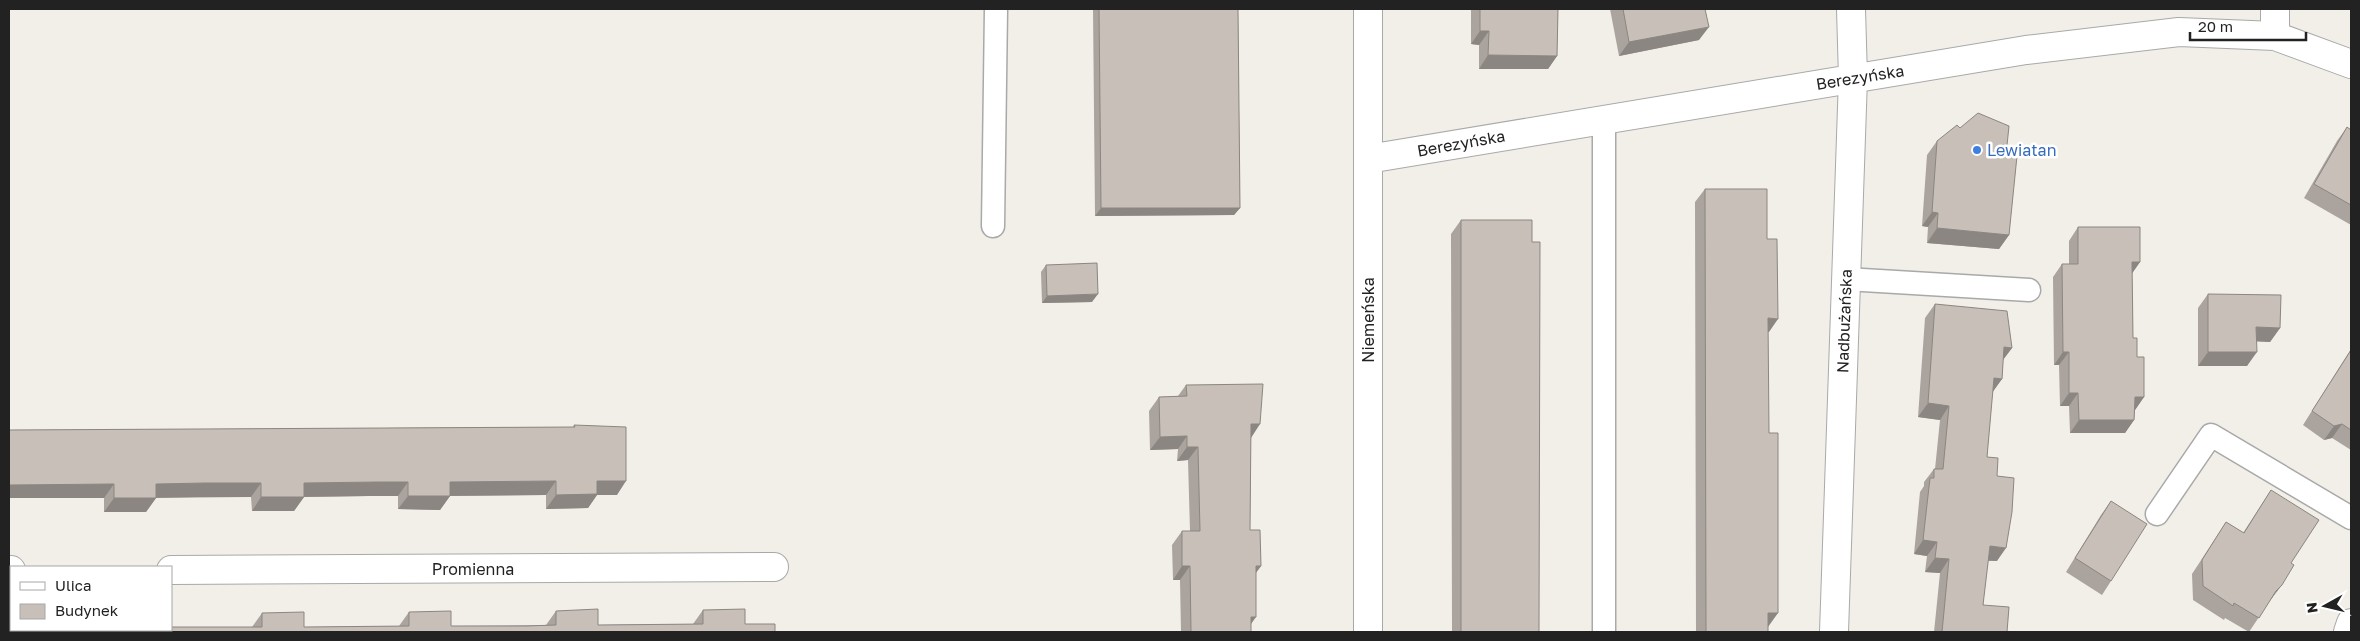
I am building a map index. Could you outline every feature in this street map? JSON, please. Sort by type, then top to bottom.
[{"type":"street","name":"Niemeńska","points":[[1368,9],[1368,632]]},
{"type":"street","name":"Nadbużańska","points":[[1834,632],[1853,78],[1851,9]]},
{"type":"street","points":[[2275,9],[2275,36]]},
{"type":"street","name":"Berezyńska","points":[[1368,159],[2026,50],[2179,32],[2275,36],[2351,64]]},
{"type":"street","name":"Promienna","points":[[172,570],[774,568]]},
{"type":"street","points":[[2348,632],[2351,623]]},
{"type":"lane","points":[[993,226],[996,9]]},
{"type":"lane","points":[[1604,119],[1604,632]]},
{"type":"lane","points":[[1846,278],[2029,290]]},
{"type":"lane","points":[[2156,514],[2211,435],[2351,518]]},
{"type":"building","points":[[1099,9],[1238,9],[1240,208],[1101,208]]},
{"type":"building","points":[[1480,9],[1558,9],[1557,56],[1488,55],[1489,31],[1480,31]]},
{"type":"building","points":[[1623,9],[1705,9],[1709,27],[1629,42]]},
{"type":"building","points":[[1978,113],[2009,126],[2006,155],[2017,156],[2009,235],[1937,228],[1938,213],[1932,212],[1937,141],[1957,125],[1960,128]]},
{"type":"building","points":[[2347,127],[2351,130],[2351,205],[2314,184]]},
{"type":"building","points":[[1705,189],[1767,189],[1767,239],[1777,239],[1778,319],[1768,318],[1769,433],[1778,433],[1778,613],[1768,613],[1768,632],[1706,632]]},
{"type":"building","points":[[1461,220],[1532,220],[1532,242],[1540,242],[1539,632],[1461,632]]},
{"type":"building","points":[[2078,227],[2140,227],[2140,262],[2132,262],[2133,338],[2137,338],[2137,357],[2144,357],[2144,397],[2135,397],[2134,420],[2079,420],[2078,393],[2069,393],[2069,352],[2063,352],[2062,264],[2078,264]]},
{"type":"building","points":[[1097,263],[1098,294],[1047,296],[1046,265]]},
{"type":"building","points":[[2208,294],[2281,295],[2280,328],[2256,327],[2257,352],[2208,352]]},
{"type":"building","points":[[1935,304],[2007,311],[2012,348],[2004,347],[2002,379],[1994,378],[1987,457],[1998,458],[1997,476],[2014,478],[2012,512],[2006,548],[1990,546],[1983,605],[2009,607],[2007,632],[1942,632],[1949,559],[1935,558],[1937,542],[1923,540],[1930,478],[1934,478],[1934,469],[1943,469],[1949,406],[1928,403]]},
{"type":"building","points":[[2351,350],[2351,430],[2342,424],[2334,426],[2312,411]]},
{"type":"building","points":[[1263,384],[1260,424],[1251,424],[1250,530],[1260,530],[1261,566],[1256,566],[1256,617],[1251,617],[1251,632],[1191,632],[1190,566],[1182,566],[1182,531],[1200,531],[1198,447],[1187,447],[1187,436],[1160,437],[1159,397],[1187,396],[1186,385]]},
{"type":"building","points":[[574,425],[626,427],[626,481],[597,481],[597,494],[556,495],[556,481],[450,482],[450,496],[408,496],[408,482],[304,483],[304,497],[261,497],[261,483],[156,484],[156,498],[114,498],[114,484],[9,485],[9,430],[575,427]]},
{"type":"building","points":[[2271,490],[2319,520],[2291,563],[2294,565],[2282,585],[2259,618],[2234,603],[2233,606],[2203,586],[2202,560],[2226,522],[2244,533]]},
{"type":"building","points":[[2111,501],[2147,524],[2111,581],[2075,558]]},
{"type":"building","points":[[598,609],[598,625],[703,624],[703,610],[745,609],[745,624],[775,624],[775,632],[9,632],[9,614],[10,631],[172,631],[172,627],[262,627],[262,613],[304,612],[304,627],[409,626],[409,612],[451,611],[451,626],[556,625],[556,611]]},
{"type":"place","name":"Lewiatan","points":[[1977,150]]}]
